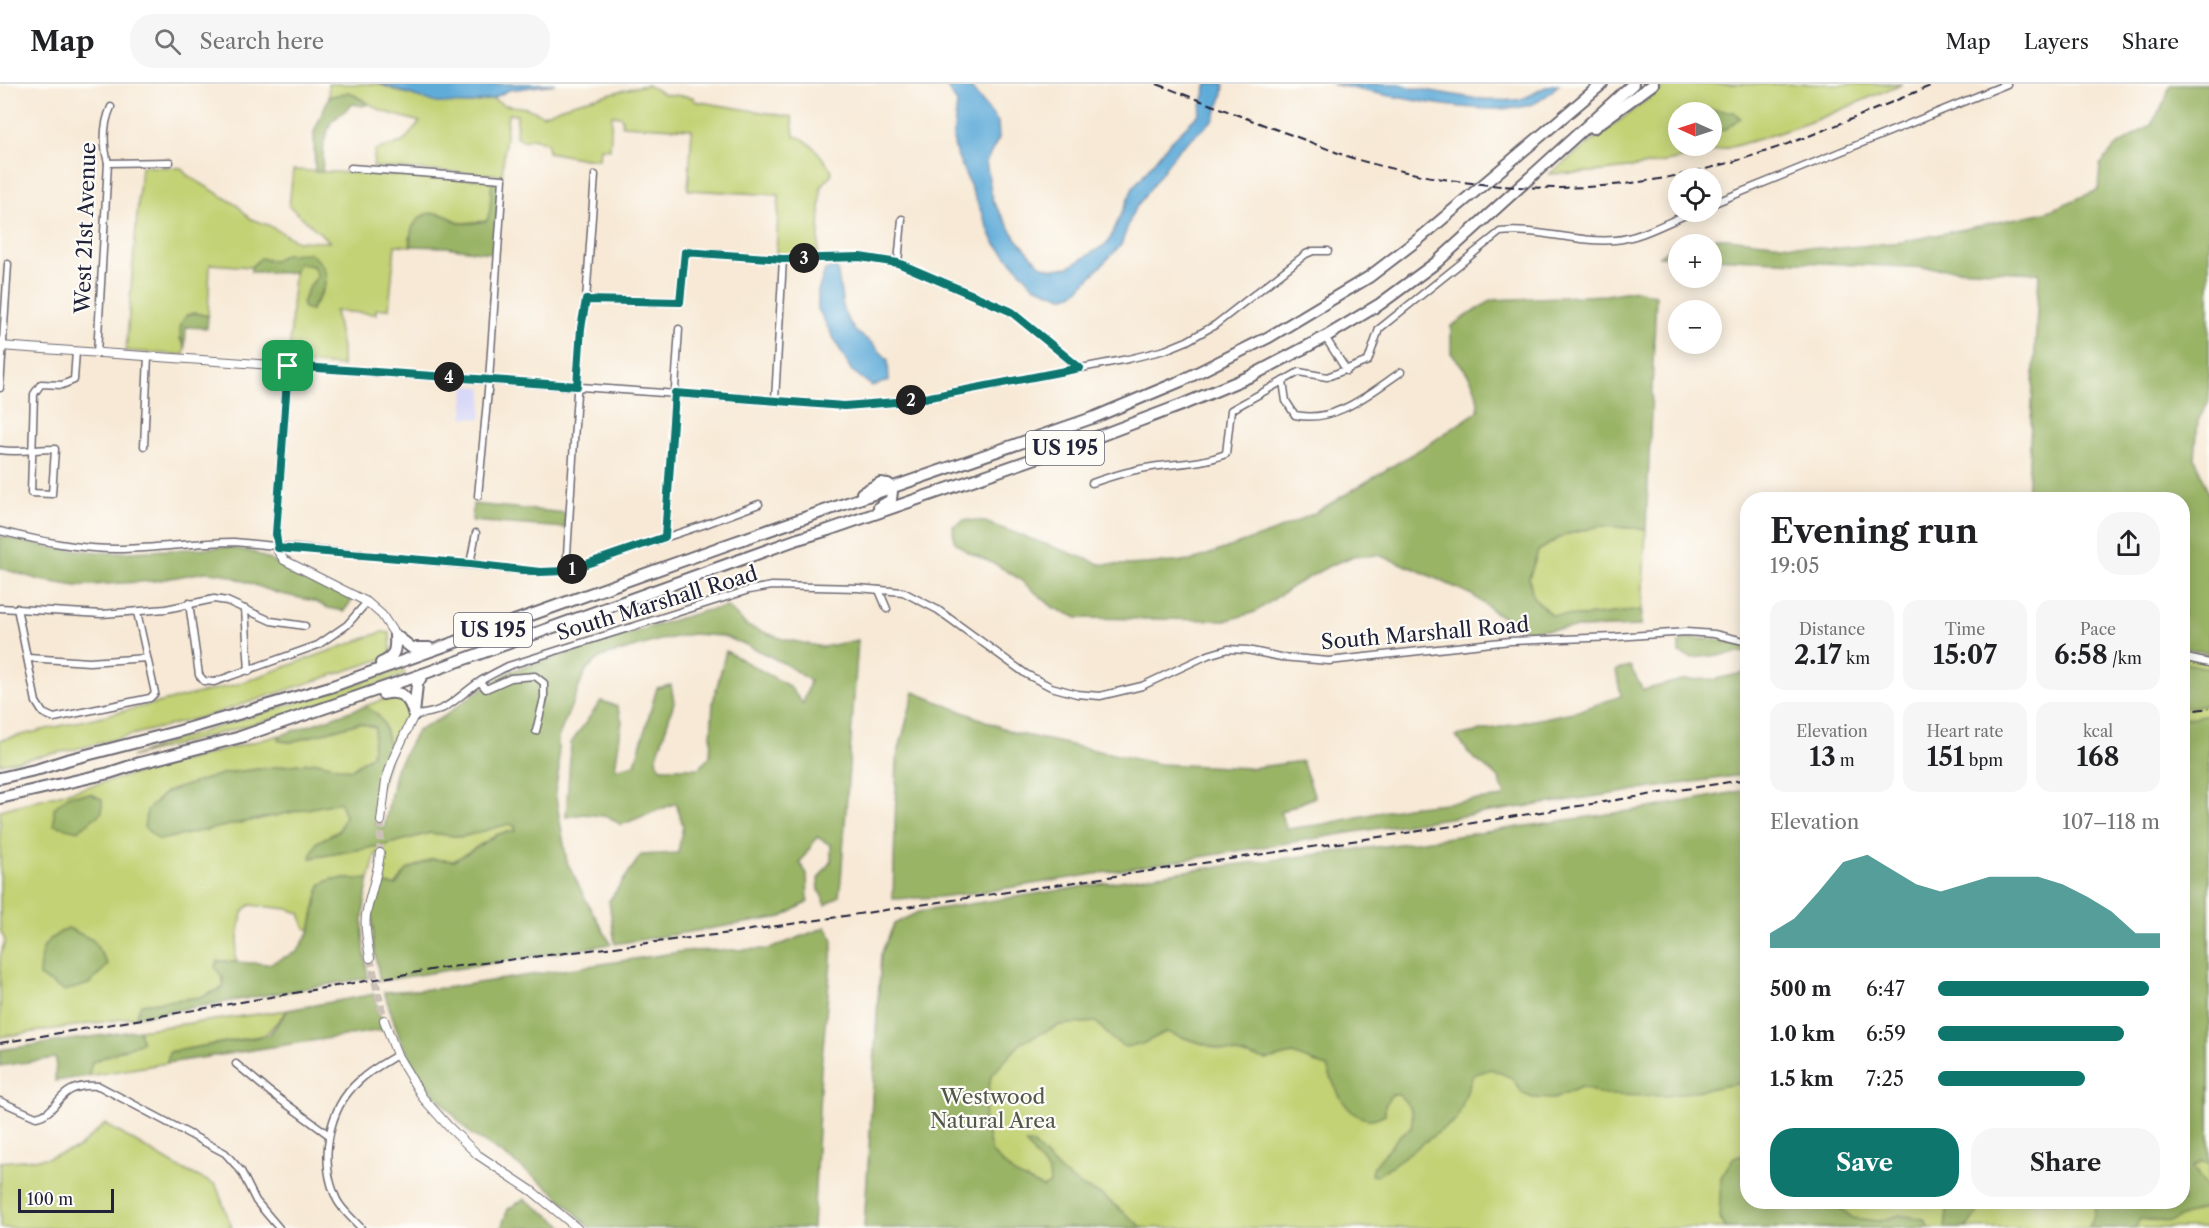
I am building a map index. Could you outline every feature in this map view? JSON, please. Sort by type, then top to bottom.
[{"type":"highway","points":[[1541,137],[1569,104],[1592,84]]},
{"type":"highway","name":"US 195","points":[[0,772],[67,760],[180,731],[330,687],[783,525],[802,514],[856,495],[880,483],[888,484],[891,488],[1095,417],[1181,381],[1269,337],[1369,277],[1420,238],[1602,84]]},
{"type":"highway","name":"US 195","points":[[0,792],[140,763],[240,736],[423,674],[798,539],[986,476],[1184,404],[1251,376],[1325,337],[1380,304],[1437,262],[1633,84]]},
{"type":"highway","points":[[1554,156],[1653,84]]},
{"type":"highway","points":[[798,539],[826,525],[888,503],[892,494],[891,488]]},
{"type":"highway","points":[[395,635],[412,648],[430,648],[453,643]]},
{"type":"highway","points":[[254,709],[385,661],[392,656],[395,650],[395,635]]},
{"type":"highway","points":[[414,715],[417,704],[417,684],[423,674]]},
{"type":"highway","points":[[240,736],[279,729],[390,692],[397,692],[407,698],[414,715]]},
{"type":"highway","points":[[0,778],[67,760]]},
{"type":"highway","points":[[0,798],[109,773],[140,763]]},
{"type":"street","points":[[1722,200],[2007,84]]},
{"type":"street","name":"West 21st Avenue","points":[[97,352],[108,163],[105,152],[105,120],[111,107]]},
{"type":"street","points":[[108,163],[170,162]]},
{"type":"street","points":[[351,168],[503,179],[489,380],[478,496]]},
{"type":"street","points":[[566,571],[581,328],[586,300],[595,175]]},
{"type":"street","points":[[898,263],[902,219]]},
{"type":"street","points":[[1092,483],[1117,474],[1151,467],[1208,461],[1226,454],[1231,410],[1299,372],[1327,377],[1368,361],[1379,329],[1500,232],[1517,230],[1587,239],[1618,240],[1668,222]]},
{"type":"street","points":[[1,346],[844,406],[909,401],[1165,350],[1215,325],[1306,254],[1313,251],[1328,251]]},
{"type":"street","points":[[586,300],[680,302],[685,252],[783,259],[860,257],[898,263],[1010,311],[1080,368]]},
{"type":"street","points":[[775,400],[783,259]]},
{"type":"street","points":[[0,388],[8,264]]},
{"type":"street","points":[[665,537],[680,329]]},
{"type":"street","points":[[1325,337],[1347,371]]},
{"type":"street","points":[[0,450],[16,453],[33,449],[55,449],[52,494],[32,493],[33,449],[34,394],[41,384],[62,385],[74,380],[76,351]]},
{"type":"street","points":[[144,447],[148,356]]},
{"type":"street","points":[[288,366],[276,534],[278,548],[282,557],[289,563],[367,602],[382,615],[395,635]]},
{"type":"street","points":[[1283,381],[1286,401],[1294,415],[1306,417],[1350,407],[1401,372]]},
{"type":"street","points":[[0,531],[40,541],[87,547],[123,549],[218,542],[540,572],[566,571],[759,504]]},
{"type":"street","points":[[470,564],[476,533]]},
{"type":"street","name":"South Marshall Road","points":[[414,715],[444,710],[480,682],[518,663],[749,590],[772,586],[858,588],[903,592],[938,610],[1026,674],[1051,687],[1077,694],[1100,696],[1142,686],[1208,655],[1228,649],[1329,661],[1510,641],[1686,632],[1714,634],[1740,640]]},
{"type":"street","points":[[879,591],[887,609]]},
{"type":"street","points":[[0,608],[90,615],[166,609],[206,599],[220,599],[271,621],[305,626]]},
{"type":"street","points":[[189,603],[199,675],[204,681],[214,682],[318,645],[347,625],[367,602]]},
{"type":"street","points":[[17,608],[36,702],[48,717],[61,718],[150,698],[155,693],[136,612]]},
{"type":"street","points":[[245,609],[249,671]]},
{"type":"street","points":[[27,658],[89,662],[147,658]]},
{"type":"street","points":[[2190,659],[2209,663]]},
{"type":"street","points":[[480,682],[486,689],[511,678],[535,676],[544,683],[544,698],[536,731]]},
{"type":"street","points":[[381,821],[386,780],[393,759],[414,715]]},
{"type":"street","points":[[370,958],[366,915],[380,853]]},
{"type":"street","points":[[384,1020],[397,1055],[423,1098],[455,1134],[478,1155],[532,1191],[576,1228]]},
{"type":"street","points":[[361,1228],[338,1202],[329,1168],[329,1135],[337,1110],[358,1082],[397,1055]]},
{"type":"street","points":[[236,1064],[329,1135]]},
{"type":"street","points":[[0,1101],[36,1117],[42,1116],[62,1095],[77,1086],[99,1086],[225,1153],[241,1171],[256,1201],[279,1228]]},
{"type":"shaded area","points":[[465,386],[481,387],[483,390],[481,419],[463,417]]},
{"type":"green space","points":[[328,84],[379,84],[399,92],[467,104],[492,99],[505,105],[527,108],[543,115],[573,103],[647,85],[664,94],[693,97],[694,101],[792,117],[794,136],[811,145],[832,171],[821,187],[818,256],[776,255],[779,195],[688,190],[692,129],[622,125],[620,116],[612,115],[610,149],[600,148],[599,159],[585,159],[548,152],[547,143],[533,138],[524,141],[516,136],[517,115],[508,114],[502,175],[373,167],[375,150],[403,142],[420,122],[382,111],[349,92],[329,97]]},
{"type":"green space","points":[[1668,84],[1902,84],[1802,125],[1722,150],[1722,130],[1733,112],[1722,112],[1722,102],[1668,102],[1668,156],[1694,156],[1640,166],[1549,174]]},
{"type":"green space","points":[[2170,84],[2209,84],[2209,401],[2198,421],[2195,458],[2209,494],[2209,653],[2190,649],[2190,492],[2027,492],[2039,273],[1722,258],[1722,238],[1830,249],[1902,242],[2046,212],[2098,190],[2100,165],[2115,147],[2151,125],[2165,101]]},
{"type":"green space","points":[[349,92],[368,104],[363,106],[353,104],[331,122],[324,142],[322,172],[315,172],[314,132],[329,97]]},
{"type":"green space","points":[[1722,111],[1734,112],[1740,118],[1722,130]]},
{"type":"green space","points":[[141,166],[182,168],[187,175],[237,205],[251,219],[268,225],[297,241],[330,242],[289,206],[293,170],[492,180],[490,210],[487,221],[462,223],[439,213],[409,237],[411,246],[395,245],[389,309],[376,309],[376,314],[335,311],[342,348],[342,366],[289,362],[294,273],[297,263],[313,266],[318,276],[309,287],[311,310],[324,289],[325,279],[322,266],[285,254],[274,261],[257,261],[251,267],[210,264],[208,316],[195,313],[186,315],[180,339],[185,347],[184,355],[126,351]]},
{"type":"green space","points":[[492,180],[500,186],[495,254],[446,247],[411,246],[413,226],[426,214],[443,215],[462,223],[487,221]]},
{"type":"green space","points":[[1668,249],[1668,256],[1659,256]]},
{"type":"green space","points":[[309,253],[323,266],[326,280],[310,310],[304,308],[302,303],[309,287],[318,276],[313,266],[297,263],[294,273],[251,272],[251,267],[261,258],[274,261],[285,254]]},
{"type":"green space","points":[[1636,290],[1656,295],[1646,529],[1600,526],[1564,535],[1538,551],[1529,578],[1533,597],[1551,615],[1585,616],[1642,610],[1641,626],[1526,630],[1496,613],[1472,595],[1378,555],[1352,557],[1329,566],[1295,585],[1255,612],[1228,620],[1078,618],[1054,608],[1018,578],[997,565],[966,551],[954,541],[953,526],[964,520],[982,521],[1100,564],[1128,565],[1190,561],[1275,531],[1315,513],[1432,442],[1478,411],[1478,402],[1471,379],[1451,353],[1451,326],[1492,300],[1606,295]]},
{"type":"green space","points":[[195,313],[208,316],[207,328],[186,327],[185,347],[180,331],[182,321]]},
{"type":"green space","points":[[473,504],[566,513],[565,528],[472,521]]},
{"type":"green space","points":[[1600,526],[1646,529],[1642,610],[1585,616],[1551,615],[1533,597],[1529,578],[1538,551],[1564,535]]},
{"type":"green space","points":[[0,536],[53,548],[111,553],[227,547],[253,552],[353,599],[344,611],[328,608],[314,601],[277,593],[221,573],[205,572],[154,581],[76,586],[40,580],[0,568]]},
{"type":"green space","points":[[728,607],[747,626],[783,639],[823,647],[858,640],[841,880],[839,896],[826,905],[819,890],[818,879],[831,861],[831,845],[817,837],[800,863],[807,874],[808,902],[782,917],[615,944],[609,901],[641,855],[678,853],[683,826],[676,803],[621,825],[609,817],[584,814],[566,817],[571,743],[601,701],[617,706],[622,721],[615,769],[635,764],[657,688],[671,685],[674,702],[656,760],[661,768],[699,768],[710,756],[713,702],[726,651],[789,686],[803,704],[810,681],[785,664],[749,646],[722,636],[692,634],[660,640],[601,657],[586,670],[558,738],[559,769],[555,792],[567,862],[611,944],[380,981],[373,943],[372,912],[379,884],[396,885],[407,870],[432,859],[454,861],[498,834],[515,831],[515,826],[508,824],[462,837],[430,833],[385,845],[310,858],[317,842],[339,831],[345,816],[340,802],[159,840],[144,827],[147,810],[166,792],[225,773],[317,762],[350,770],[372,755],[375,727],[359,723],[291,742],[279,741],[281,735],[365,706],[377,714],[384,724],[391,754],[379,793],[376,824],[384,829],[396,769],[417,731],[443,717],[474,694],[509,672],[704,611]]},
{"type":"green space","points":[[382,632],[390,633],[391,651],[385,658],[210,715],[76,749],[0,764],[0,740],[238,684]]},
{"type":"green space","points":[[1691,638],[1722,640],[1740,645],[1740,653],[1692,658],[1679,653],[1679,643]]},
{"type":"green space","name":"Westwood Natural Area","points":[[2190,654],[2209,655],[2209,1228],[865,1228],[879,983],[1740,1021],[1740,1209],[2190,1209]]},
{"type":"green space","points":[[2190,664],[2209,668],[2209,704],[2190,707]]},
{"type":"green space","points":[[1630,666],[1643,690],[1682,680],[1716,679],[1740,674],[1740,775],[1374,829],[989,891],[939,897],[893,899],[897,757],[914,692],[1015,733],[1159,764],[1251,768],[1302,761],[1315,797],[1280,812],[1287,829],[1324,824],[1406,807],[1505,797],[1499,778],[1471,756],[1456,736],[1578,711],[1621,696],[1616,670]]},
{"type":"green space","points":[[403,669],[405,675],[279,717],[131,757],[170,742]]},
{"type":"green space","points":[[390,697],[400,698],[407,705],[407,715],[391,754],[384,724],[365,706]]},
{"type":"green space","points":[[2209,714],[2209,1163],[2202,1162],[2193,1167],[2209,1191],[2207,1206],[2170,1222],[2140,1219],[2135,1228],[2088,1228],[2095,1209],[2190,1209],[2190,718]]},
{"type":"green space","points":[[359,723],[376,727],[372,755],[350,770],[317,762],[225,773],[166,792],[159,840],[340,802],[345,816],[339,831],[317,842],[311,858],[385,845],[430,833],[462,837],[508,824],[515,826],[515,831],[498,834],[454,861],[432,859],[407,870],[396,885],[379,884],[384,853],[376,854],[369,879],[332,879],[320,885],[310,931],[304,926],[300,913],[288,909],[250,905],[242,913],[235,957],[237,962],[219,961],[224,987],[201,997],[142,1004],[136,1017],[0,1037],[0,957],[5,940],[0,930],[0,810],[280,735],[279,741],[291,742]]},
{"type":"green space","points":[[1740,791],[1740,1083],[1666,1096],[1604,1095],[1581,1087],[1554,1099],[1533,1098],[1523,1094],[1512,1078],[1491,1069],[1473,1075],[1457,1119],[1377,1176],[1371,1175],[1372,1169],[1401,1134],[1411,1128],[1411,1110],[1399,1095],[1391,1095],[1385,1106],[1385,1114],[1373,1119],[1362,1118],[1348,1108],[1342,1100],[1327,1067],[1293,1054],[1267,1060],[1222,1050],[1166,1032],[1142,1044],[1125,1047],[1112,1039],[1096,1022],[1060,1025],[1022,1042],[991,1076],[984,1118],[992,1153],[1014,1174],[1043,1188],[1050,1184],[1049,1173],[1025,1143],[1033,1144],[1061,1172],[1083,1187],[1102,1195],[1143,1228],[864,1228],[881,954],[894,924],[918,912],[1178,872],[1416,842],[1650,808]]},
{"type":"green space","points":[[91,794],[102,799],[102,812],[78,831],[54,825],[54,808],[69,795]]},
{"type":"green space","points":[[332,879],[369,879],[363,928],[368,978],[136,1017],[141,1004],[201,997],[224,987],[223,979],[215,967],[218,961],[269,964],[297,952],[310,931],[320,885]]},
{"type":"green space","points":[[826,927],[833,940],[821,1069],[813,1228],[590,1228],[554,1192],[471,1134],[424,1083],[400,1039],[384,992],[445,988],[686,951],[769,949]]},
{"type":"green space","points":[[68,928],[93,940],[108,965],[89,984],[64,991],[39,976],[44,946],[52,937]]},
{"type":"green space","points":[[374,994],[384,1030],[167,1063],[169,1052],[269,1035],[288,1010]]},
{"type":"green space","points":[[288,1010],[265,1035],[170,1052],[167,1063],[88,1076],[92,1062],[141,1042],[139,1030]]},
{"type":"green space","points":[[139,1030],[142,1042],[92,1062],[88,1076],[55,1081],[56,1058],[0,1066],[0,1050]]},
{"type":"green space","points":[[105,1124],[176,1166],[216,1185],[232,1228],[0,1228],[0,1162],[47,1158],[78,1148]]},
{"type":"green space","points":[[1740,1156],[1740,1209],[1841,1209],[1853,1218],[1879,1221],[1900,1215],[1924,1219],[1929,1228],[1726,1228],[1719,1218],[1721,1177],[1734,1157]]},
{"type":"green space","points":[[524,1199],[565,1228],[501,1228],[508,1209]]},
{"type":"green space","points":[[1947,1209],[1976,1209],[1977,1214],[1966,1228],[1945,1228]]},
{"type":"water","points":[[379,84],[555,84],[509,90],[492,99],[467,104],[436,103]]},
{"type":"water","points":[[945,84],[968,84],[998,122],[999,138],[986,162],[993,202],[1017,239],[1040,265],[1053,269],[1069,267],[1108,243],[1133,188],[1168,144],[1199,114],[1207,84],[1224,84],[1214,119],[1178,150],[1133,212],[1121,245],[1076,292],[1063,297],[1034,286],[994,242],[955,150],[953,138],[957,103]]},
{"type":"water","points":[[1332,84],[1399,84],[1465,97],[1504,101],[1522,99],[1547,86],[1559,84],[1537,102],[1519,107],[1495,109],[1436,104]]},
{"type":"water","points":[[837,267],[844,313],[855,331],[872,343],[888,360],[889,381],[872,386],[851,370],[818,309],[818,291],[825,270]]},
{"type":"tunnel","points":[[380,853],[381,821]]},
{"type":"tunnel","points":[[370,958],[384,1020]]},
{"type":"railway","points":[[1157,84],[1361,161],[1450,180],[1533,188],[1616,185],[1657,179],[1728,163],[1788,144],[1935,84]]},
{"type":"railway","points":[[2190,711],[2209,708]]},
{"type":"railway","points":[[0,1043],[442,968],[730,933],[1460,825],[1740,780]]},
{"type":"route","points":[[685,252],[783,259],[860,257],[898,263],[1010,311],[1080,368],[909,401],[844,406],[675,393],[665,537],[566,571],[540,572],[278,548],[276,534],[288,366],[577,386],[581,328],[586,300],[680,302],[685,252]]}]
